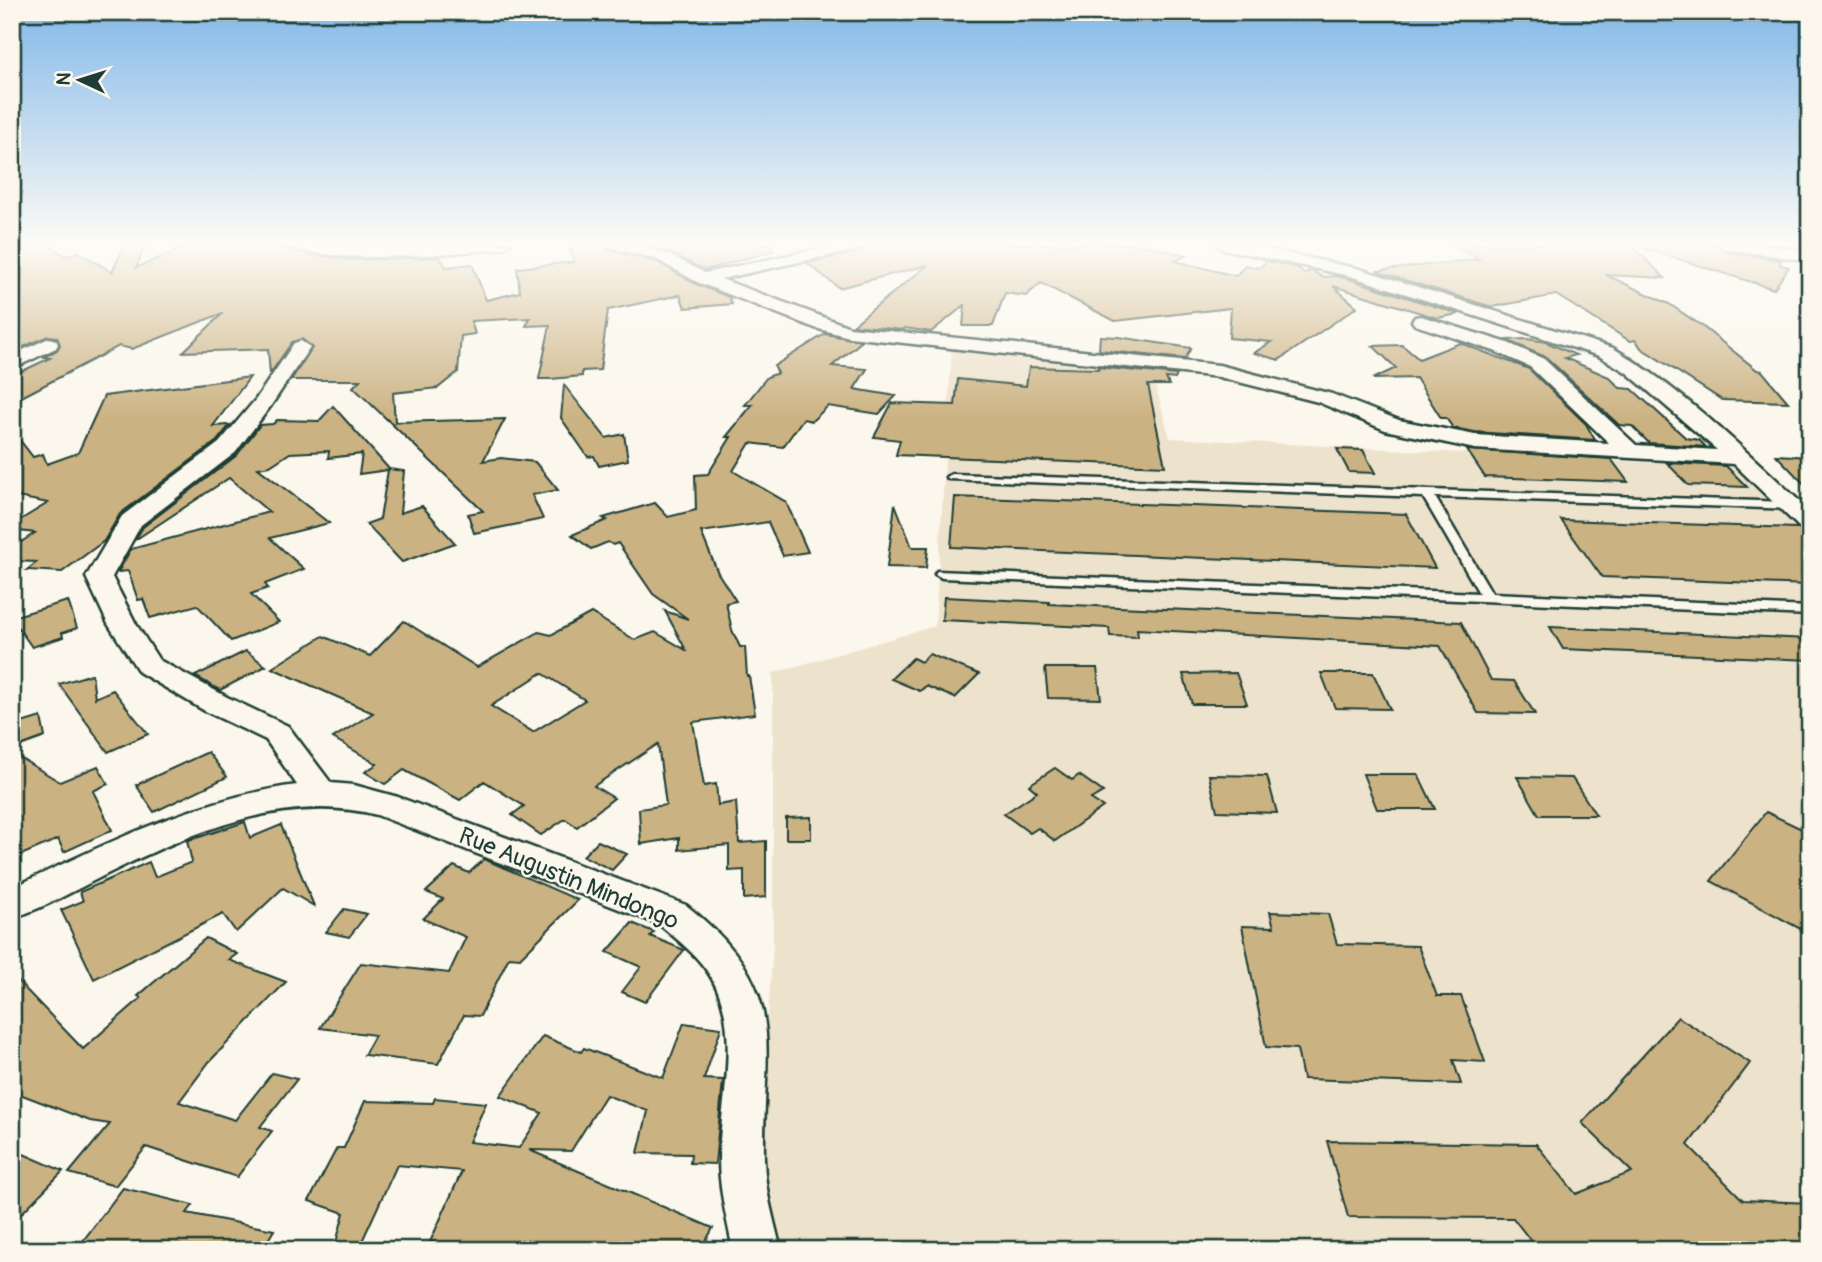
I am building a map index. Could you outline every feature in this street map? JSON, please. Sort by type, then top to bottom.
[{"type":"street","points":[[767,303],[849,332],[1219,371],[1325,398],[1393,425],[1475,442],[1740,458]]},
{"type":"street","points":[[1451,303],[1606,352],[1633,368],[1740,458],[1810,524]]},
{"type":"street","points":[[1421,321],[1501,346],[1537,363],[1631,452]]},
{"type":"street","points":[[12,363],[48,344]]},
{"type":"street","points":[[301,346],[263,402],[227,448],[131,521],[99,577],[122,624],[149,666],[216,704],[277,733],[321,794]]},
{"type":"street","name":"Rue Augustin Mindongo","points":[[12,904],[162,833],[252,806],[321,794],[354,797],[426,819],[673,915],[697,932],[719,956],[744,1004],[748,1037],[741,1152],[747,1203],[757,1250]]},
{"type":"lane","points":[[952,477],[1791,506]]},
{"type":"lane","points":[[1428,495],[1489,599]]},
{"type":"lane","points":[[942,574],[1810,611]]},
{"type":"shaded area","points":[[952,346],[1149,364],[1170,438],[1737,467],[1810,538],[1810,1250],[783,1250],[756,1185],[773,946],[773,673],[935,626]]},
{"type":"building","points":[[12,303],[642,303],[608,310],[600,370],[582,371],[582,376],[539,379],[550,325],[526,326],[530,318],[471,321],[475,334],[461,336],[458,372],[438,388],[393,393],[395,422],[505,419],[483,461],[501,458],[535,462],[558,490],[532,495],[543,519],[474,533],[468,514],[483,511],[353,387],[360,380],[291,380],[312,348],[302,339],[292,342],[270,374],[268,349],[183,352],[223,313],[132,349],[119,346],[12,402],[12,376],[50,358],[44,357],[57,350],[60,345],[57,337],[48,336],[12,352]]},
{"type":"building","points":[[683,303],[732,304],[685,308]]},
{"type":"building","points":[[881,303],[1001,303],[993,326],[963,326],[965,305],[931,332],[853,325]]},
{"type":"building","points":[[1080,303],[1352,303],[1357,307],[1279,360],[1254,353],[1271,342],[1229,338],[1231,308],[1115,321]]},
{"type":"building","points":[[1388,303],[1424,303],[1459,314],[1437,318]]},
{"type":"building","points":[[1479,303],[1514,303],[1492,307]]},
{"type":"building","points":[[1569,303],[1667,303],[1762,371],[1788,402],[1722,400],[1641,348],[1636,340],[1630,341]]},
{"type":"building","points":[[825,334],[862,341],[832,366],[867,369],[854,389],[896,396],[879,414],[828,406],[812,421],[803,419],[783,447],[750,443],[733,471],[786,502],[808,552],[783,556],[768,522],[701,532],[718,573],[736,601],[726,603],[732,630],[740,647],[745,647],[747,676],[755,714],[693,722],[704,786],[716,784],[718,805],[736,802],[739,843],[766,841],[766,897],[744,899],[744,870],[729,871],[729,845],[679,850],[679,838],[641,844],[639,809],[666,805],[658,744],[594,786],[614,798],[577,827],[565,819],[541,835],[512,815],[524,806],[484,781],[460,800],[404,770],[385,784],[365,772],[377,764],[333,738],[373,713],[272,668],[323,636],[370,656],[404,621],[477,667],[539,632],[551,635],[591,613],[635,640],[655,632],[686,650],[665,611],[688,619],[653,594],[618,543],[613,545],[608,542],[591,549],[572,535],[607,520],[603,518],[655,503],[668,517],[696,510],[695,475],[708,474],[731,437],[726,437],[752,405],[745,405],[767,377],[778,373],[774,366]],"holes":[[[542,673],[585,700],[533,732],[491,706]]]},
{"type":"building","points":[[1100,336],[1191,348],[1185,359],[1099,350]]},
{"type":"building","points":[[1506,340],[1546,342],[1576,355],[1565,358],[1609,377],[1620,388],[1632,389],[1686,438],[1699,440],[1706,447],[1649,443],[1632,426],[1619,425],[1546,357]]},
{"type":"building","points":[[1460,343],[1529,369],[1586,424],[1595,440],[1475,432],[1453,428],[1446,418],[1441,418],[1416,378],[1373,379],[1396,368],[1373,346],[1402,345],[1419,359]]},
{"type":"building","points":[[1029,367],[1098,367],[1177,375],[1175,379],[1166,378],[1169,385],[1148,385],[1165,466],[896,455],[900,440],[874,437],[892,403],[955,405],[958,379],[1026,386]]},
{"type":"building","points":[[250,377],[213,426],[230,425],[217,441],[120,514],[104,541],[62,572],[27,570],[37,562],[12,561],[12,548],[35,533],[12,530],[12,525],[48,503],[12,496],[12,430],[33,457],[43,454],[47,464],[78,453],[104,396]]},
{"type":"building","points":[[564,385],[606,438],[624,434],[628,460],[599,466],[594,456],[588,457],[561,418]]},
{"type":"building","points":[[333,406],[389,469],[404,471],[400,513],[422,506],[455,543],[402,562],[366,524],[380,519],[388,470],[359,474],[362,454],[328,458],[329,451],[290,453],[270,466],[258,468],[329,523],[270,538],[304,569],[265,584],[268,588],[251,594],[279,622],[231,641],[197,605],[150,618],[143,599],[138,600],[128,571],[118,572],[131,549],[269,512],[229,478],[135,540],[143,527],[237,455],[260,425],[273,424],[277,420],[319,421]]},
{"type":"building","points":[[1337,449],[1363,450],[1375,473],[1349,472]]},
{"type":"building","points":[[1467,450],[1611,459],[1628,482],[1485,477]]},
{"type":"building","points":[[1776,455],[1810,457],[1810,490]]},
{"type":"building","points":[[1667,463],[1726,466],[1747,487],[1688,485]]},
{"type":"building","points":[[955,497],[1406,514],[1435,568],[951,547]]},
{"type":"building","points":[[895,504],[912,547],[928,547],[926,568],[887,567]]},
{"type":"building","points":[[1561,520],[1796,528],[1810,533],[1810,585],[1602,577]]},
{"type":"building","points":[[944,597],[1461,622],[1491,680],[1514,681],[1535,714],[1478,713],[1440,646],[1137,629],[1138,637],[1110,636],[1109,628],[942,620]]},
{"type":"building","points":[[68,601],[77,628],[62,633],[63,637],[32,647],[12,619],[12,617]]},
{"type":"building","points":[[1550,627],[1810,639],[1810,660],[1563,649]]},
{"type":"building","points":[[246,651],[266,666],[220,690],[195,676]]},
{"type":"building","points":[[929,654],[979,674],[955,698],[926,686],[920,691],[891,679],[913,658],[921,662]]},
{"type":"building","points":[[1045,668],[1097,668],[1101,699],[1048,698]]},
{"type":"building","points":[[1236,673],[1247,704],[1192,704],[1183,674]]},
{"type":"building","points":[[1321,673],[1373,673],[1390,709],[1335,708]]},
{"type":"building","points":[[92,674],[95,698],[113,690],[148,734],[108,752],[59,684]]},
{"type":"building","points":[[41,717],[45,737],[12,749],[12,726]]},
{"type":"building","points":[[208,752],[227,777],[154,812],[136,785]]},
{"type":"building","points":[[12,753],[60,782],[98,766],[108,784],[93,791],[112,830],[64,852],[58,839],[12,859]]},
{"type":"building","points":[[1055,768],[1072,780],[1079,775],[1103,792],[1091,799],[1103,807],[1055,841],[1038,828],[1030,833],[1004,814],[1037,792],[1029,785]]},
{"type":"building","points":[[1363,774],[1418,774],[1435,809],[1377,809]]},
{"type":"building","points":[[1209,775],[1267,776],[1277,813],[1217,811]]},
{"type":"building","points":[[1517,777],[1572,778],[1596,815],[1539,815]]},
{"type":"building","points":[[1766,812],[1810,833],[1810,934],[1711,881]]},
{"type":"building","points":[[811,817],[811,839],[786,839],[786,818]]},
{"type":"building","points":[[245,822],[250,838],[281,825],[314,906],[283,888],[236,932],[223,914],[94,979],[61,910],[83,901],[80,892],[149,862],[155,877],[192,862],[187,841]]},
{"type":"building","points":[[598,841],[627,854],[612,870],[583,856]]},
{"type":"building","points":[[484,859],[578,900],[520,958],[509,957],[480,1016],[464,1015],[438,1064],[364,1055],[375,1035],[320,1028],[361,963],[449,973],[466,937],[423,919],[443,899],[426,892],[454,866],[469,873]]},
{"type":"building","points":[[344,909],[367,914],[349,937],[326,932]]},
{"type":"building","points":[[1270,912],[1328,914],[1337,944],[1418,946],[1437,996],[1461,996],[1485,1062],[1453,1060],[1461,1084],[1303,1079],[1297,1049],[1266,1047],[1255,993],[1242,926],[1274,927]]},
{"type":"building","points":[[632,923],[654,932],[650,936],[684,950],[645,1002],[622,992],[641,967],[607,952]]},
{"type":"building","points":[[206,938],[237,954],[229,960],[286,982],[209,1062],[179,1102],[235,1120],[272,1073],[297,1079],[260,1127],[272,1131],[237,1177],[146,1147],[115,1186],[69,1173],[110,1124],[90,1121],[12,1091],[12,975],[83,1049],[141,998],[138,996]]},
{"type":"building","points":[[1678,1017],[1750,1063],[1688,1145],[1743,1200],[1810,1203],[1810,1250],[1538,1250],[1513,1218],[1348,1217],[1327,1141],[1536,1144],[1576,1194],[1632,1172],[1582,1123]]},
{"type":"building","points":[[684,1023],[721,1028],[704,1079],[723,1080],[715,1164],[690,1163],[691,1154],[638,1153],[648,1111],[606,1095],[571,1151],[529,1150],[713,1228],[701,1250],[488,1250],[430,1242],[462,1171],[397,1165],[358,1250],[334,1250],[344,1213],[309,1201],[337,1148],[344,1148],[365,1101],[433,1103],[435,1098],[486,1103],[469,1142],[519,1148],[542,1113],[500,1096],[543,1036],[581,1052],[584,1048],[663,1078]]},
{"type":"building","points":[[12,1149],[63,1171],[12,1223]]},
{"type":"building","points":[[123,1188],[193,1205],[187,1213],[274,1230],[262,1250],[76,1250]]}]
